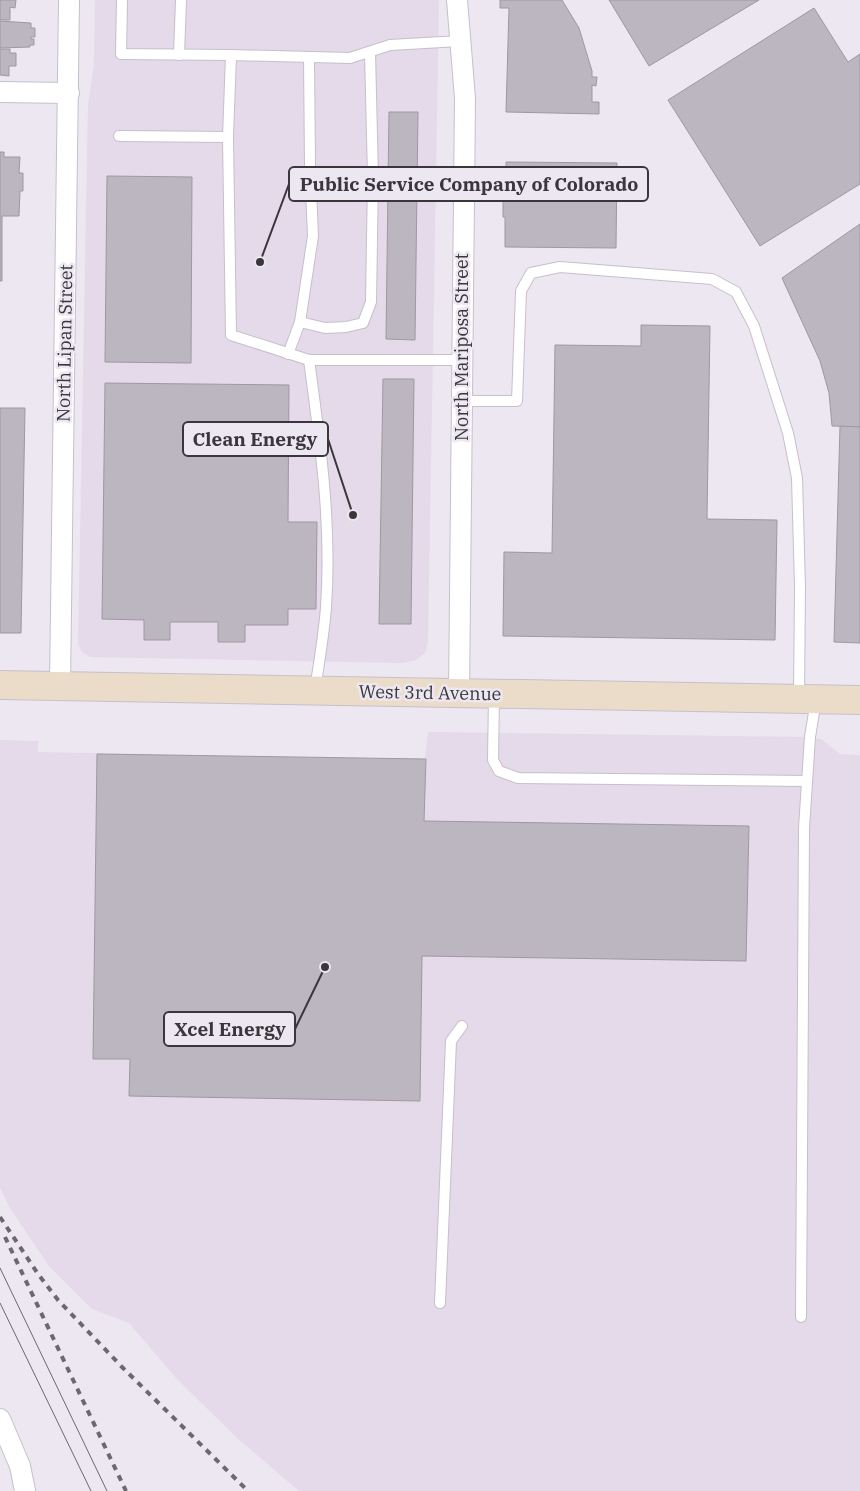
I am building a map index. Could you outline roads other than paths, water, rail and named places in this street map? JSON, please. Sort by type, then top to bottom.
[{"type":"street","name":"North Lipan Street","points":[[60,686],[69,0]]},
{"type":"street","name":"North Mariposa Street","points":[[458,0],[464,98],[459,694]]},
{"type":"street","points":[[0,92],[69,94]]},
{"type":"street","name":"West 3rd Avenue","points":[[0,685],[860,700]]},
{"type":"street","points":[[0,1419],[20,1466],[25,1491]]},
{"type":"lane","points":[[122,0],[121,54],[350,58],[390,45],[460,41]]},
{"type":"lane","points":[[179,55],[181,0]]},
{"type":"lane","points":[[300,322],[325,328],[346,327],[363,323],[371,302],[373,178],[370,52]]},
{"type":"lane","points":[[232,55],[228,137],[231,335],[309,360],[462,360]]},
{"type":"lane","points":[[288,354],[300,322],[313,236],[309,58]]},
{"type":"lane","points":[[119,136],[228,137]]},
{"type":"lane","points":[[462,401],[517,401],[521,291],[531,273],[560,267],[712,279],[736,292],[754,326],[788,433],[797,478],[800,587],[810,737],[804,836],[801,1318]]},
{"type":"lane","points":[[309,360],[319,432],[327,519],[326,606],[315,691]]},
{"type":"lane","points":[[494,694],[493,760],[499,771],[518,778],[807,781]]},
{"type":"lane","points":[[440,1303],[451,1041],[462,1026]]},
{"type":"tram line","points":[[0,1268],[107,1491]]},
{"type":"tram line","points":[[0,1303],[91,1491]]},
{"type":"railway","points":[[0,1217],[38,1274],[58,1300],[123,1368],[248,1491]]},
{"type":"railway","points":[[5,1237],[126,1491]]},
{"type":"place","name":"Public Service Company of Colorado","points":[[260,262]]},
{"type":"place","name":"Clean Energy","points":[[353,515]]},
{"type":"place","name":"Xcel Energy","points":[[325,967]]}]
